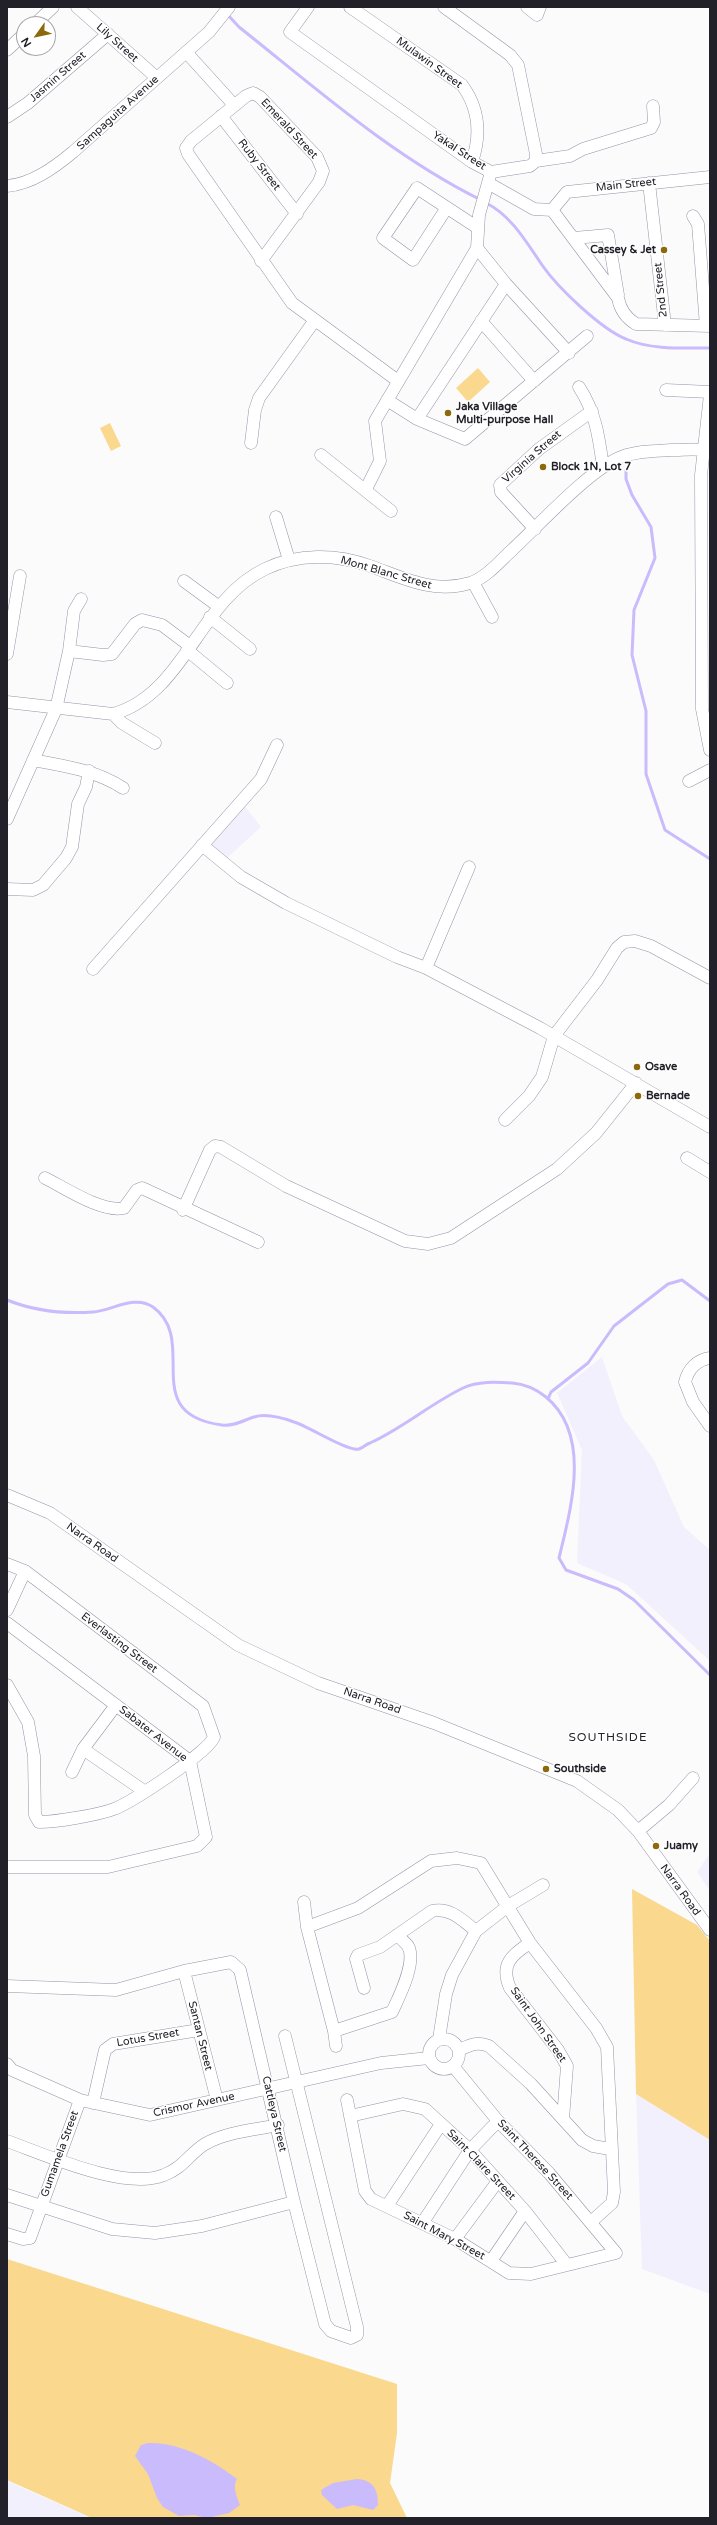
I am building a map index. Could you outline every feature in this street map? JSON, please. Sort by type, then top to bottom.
[{"type":"street","points":[[43,16],[52,7]]},
{"type":"street","name":"Lily Street","points":[[77,7],[157,78]]},
{"type":"street","name":"Sampaguita Avenue","points":[[7,186],[33,178],[58,165],[186,52],[218,22],[229,7]]},
{"type":"street","name":"Yakal Street","points":[[308,7],[290,32],[472,162],[490,177],[530,166],[536,161],[570,156],[583,149],[651,128],[654,122],[653,106]]},
{"type":"street","name":"Mulawin Street","points":[[350,7],[462,85],[473,104],[478,126],[477,148],[472,162]]},
{"type":"street","points":[[444,7],[510,55],[518,65],[535,146],[536,161]]},
{"type":"street","points":[[526,7],[537,15],[540,7]]},
{"type":"street","name":"Jasmin Street","points":[[7,116],[28,103],[108,34]]},
{"type":"street","points":[[7,50],[16,42]]},
{"type":"street","points":[[186,52],[234,105]]},
{"type":"street","name":"Emerald Street","points":[[249,94],[257,94],[321,164],[323,171],[319,182],[297,214],[261,261],[190,159],[186,148],[191,141],[234,105],[249,94]]},
{"type":"street","name":"Ruby Street","points":[[221,116],[297,214]]},
{"type":"street","points":[[366,489],[380,461],[376,421],[477,248],[479,215],[490,177],[534,209],[552,210],[618,298]]},
{"type":"street","name":"Main Street","points":[[552,210],[567,192],[710,177]]},
{"type":"street","name":"2nd Street","points":[[649,183],[665,325]]},
{"type":"street","points":[[446,209],[413,260],[383,238],[417,188],[446,209],[478,228]]},
{"type":"street","points":[[574,238],[608,235],[620,307],[630,321],[636,324],[708,326],[700,221]]},
{"type":"street","points":[[477,248],[506,284],[569,353]]},
{"type":"street","points":[[261,261],[292,303],[398,381]]},
{"type":"street","points":[[417,419],[506,284]]},
{"type":"street","points":[[251,443],[255,410],[259,398],[315,320]]},
{"type":"street","points":[[481,321],[534,381]]},
{"type":"street","points":[[387,400],[417,419],[465,439],[569,353],[587,336]]},
{"type":"street","points":[[579,388],[592,411],[603,467]]},
{"type":"street","points":[[666,390],[710,393],[706,450],[706,541],[702,709],[710,750]]},
{"type":"street","name":"Virginia Street","points":[[535,529],[502,492],[500,485],[539,449],[592,411]]},
{"type":"street","name":"Mont Blanc Street","points":[[7,702],[56,709],[113,714],[135,706],[152,695],[218,606],[264,569],[289,560],[319,557],[351,561],[422,585],[436,588],[452,588],[472,582],[491,569],[603,467],[620,457],[639,452],[706,450]]},
{"type":"street","points":[[321,455],[392,511]]},
{"type":"street","points":[[276,517],[289,560]]},
{"type":"street","points":[[7,654],[11,605],[20,576]]},
{"type":"street","points":[[184,581],[218,606]]},
{"type":"street","points":[[472,582],[492,617]]},
{"type":"street","points":[[7,819],[56,709],[69,651],[74,611],[81,599]]},
{"type":"street","points":[[210,617],[250,649]]},
{"type":"street","points":[[69,651],[104,655],[112,654],[135,624],[142,620],[162,625],[227,683]]},
{"type":"street","points":[[113,714],[122,723],[155,743]]},
{"type":"street","points":[[93,969],[261,779],[277,745]]},
{"type":"street","points":[[33,760],[89,771],[106,777],[123,788]]},
{"type":"street","points":[[689,781],[710,770]]},
{"type":"street","points":[[7,889],[25,891],[43,886],[66,858],[72,847],[78,804],[86,787],[89,771]]},
{"type":"street","points":[[202,845],[242,877],[286,903],[397,957],[426,968],[554,1036],[710,1128]]},
{"type":"street","points":[[426,968],[469,867]]},
{"type":"street","points":[[505,1120],[529,1096],[542,1077],[554,1036],[597,980],[616,948],[624,942],[635,941],[652,946],[710,978]]},
{"type":"street","points":[[184,1210],[210,1150],[215,1146],[221,1147],[286,1186],[405,1241],[428,1244],[451,1238],[558,1169],[596,1133],[636,1083]]},
{"type":"street","points":[[687,1158],[710,1172]]},
{"type":"street","points":[[45,1178],[101,1206],[115,1210],[124,1208],[137,1190],[142,1188],[184,1210],[258,1242]]},
{"type":"street","points":[[710,1358],[699,1362],[690,1369],[685,1382],[693,1402],[710,1426]]},
{"type":"street","name":"Narra Road","points":[[7,1495],[50,1513],[238,1645],[318,1682],[434,1723],[578,1780],[618,1810],[638,1832],[710,1930]]},
{"type":"street","name":"Everlasting Street","points":[[7,1564],[26,1571],[203,1706],[214,1737],[212,1742],[190,1761]]},
{"type":"street","points":[[7,1610],[26,1571]]},
{"type":"street","name":"Sabater Avenue","points":[[7,1623],[190,1761],[206,1837],[197,1846],[108,1867],[7,1867]]},
{"type":"street","points":[[7,1685],[28,1722],[34,1756],[33,1775],[35,1815],[39,1822],[114,1809],[190,1761]]},
{"type":"street","points":[[72,1772],[83,1749],[116,1706]]},
{"type":"street","points":[[83,1749],[144,1791]]},
{"type":"street","points":[[638,1832],[669,1805],[693,1778]]},
{"type":"street","points":[[307,1927],[358,1908],[431,1861],[457,1858],[481,1863],[530,1943],[596,2028],[607,2047],[610,2149],[614,2192],[612,2203],[591,2222]]},
{"type":"street","points":[[439,2039],[446,1994],[452,1976],[476,1931],[508,1906],[543,1885]]},
{"type":"street","points":[[304,1902],[307,1927],[334,2031],[336,2046]]},
{"type":"street","points":[[364,1988],[356,1959],[358,1955],[380,1947],[432,1911],[441,1909],[449,1910],[476,1931]]},
{"type":"street","points":[[334,2031],[392,2012],[405,1983],[410,1958],[408,1946],[396,1935]]},
{"type":"street","name":"Saint John Street","points":[[530,1943],[516,1952],[507,1964],[503,1985],[558,2050],[567,2066],[563,2119]]},
{"type":"street","name":"Cattleya Street","points":[[7,1986],[116,1990],[184,1971],[231,1962],[236,1965],[240,1970],[278,2126],[294,2202],[325,2324],[331,2331],[351,2338],[356,2335],[357,2327],[296,2082]]},
{"type":"street","name":"Santan Street","points":[[184,1971],[217,2100]]},
{"type":"street","name":"Lotus Street","points":[[93,2103],[105,2050],[108,2047],[113,2044],[199,2030]]},
{"type":"street","points":[[285,2036],[296,2082]]},
{"type":"street","points":[[439,2039],[449,2039],[459,2050],[458,2059],[453,2066],[447,2069],[432,2065],[429,2058],[431,2044],[439,2039]]},
{"type":"street","points":[[459,2050],[472,2044],[481,2043],[489,2046],[531,2084],[582,2140],[593,2146],[610,2149]]},
{"type":"street","name":"Crismor Avenue","points":[[7,2064],[12,2070],[80,2100],[150,2115],[381,2063],[429,2058]]},
{"type":"street","name":"Saint Therese Street","points":[[453,2066],[498,2121],[549,2173],[616,2253]]},
{"type":"street","name":"Gumamela Street","points":[[7,2234],[23,2239],[30,2238],[40,2207],[60,2160],[80,2100]]},
{"type":"street","name":"Saint Mary Street","points":[[347,2100],[365,2191],[371,2199],[424,2222],[455,2239],[509,2273],[531,2274],[616,2253]]},
{"type":"street","name":"Saint Claire Street","points":[[350,2116],[403,2104],[425,2109],[470,2150],[525,2210],[567,2265]]},
{"type":"street","points":[[424,2222],[470,2150],[498,2121]]},
{"type":"street","points":[[387,2206],[442,2124]]},
{"type":"street","points":[[7,2141],[110,2176],[150,2178],[162,2176],[179,2169],[195,2151],[217,2138],[278,2126]]},
{"type":"street","points":[[455,2239],[498,2181]]},
{"type":"street","points":[[7,2195],[40,2207],[112,2229],[155,2234],[202,2226],[294,2202]]},
{"type":"street","points":[[490,2261],[525,2210]]},
{"type":"shaded area","points":[[478,368],[490,382],[468,402],[456,388]]},
{"type":"shaded area","points":[[110,423],[121,446],[111,451],[100,428]]},
{"type":"shaded area","points":[[243,804],[261,827],[226,859],[208,844]]},
{"type":"shaded area","points":[[602,1357],[622,1416],[654,1460],[684,1527],[710,1550],[710,1661],[626,1584],[577,1563],[582,1450],[557,1393]]},
{"type":"shaded area","points":[[710,1853],[710,1891],[697,1872]]},
{"type":"shaded area","points":[[632,1889],[697,1925],[710,1941],[710,2140],[636,2094]]},
{"type":"shaded area","points":[[636,2094],[710,2140],[710,2294],[642,2269]]},
{"type":"shaded area","points":[[7,2259],[397,2384],[397,2433],[390,2483],[407,2518],[92,2518],[7,2480]]},
{"type":"shaded area","points":[[148,2443],[160,2443],[184,2449],[217,2465],[237,2479],[235,2488],[236,2496],[240,2505],[229,2513],[207,2518],[194,2515],[179,2516],[163,2507],[157,2498],[148,2474],[135,2456],[141,2445]]},
{"type":"shaded area","points":[[357,2479],[367,2481],[376,2490],[378,2505],[373,2510],[353,2505],[337,2509],[322,2495],[321,2490],[333,2483]]},
{"type":"shaded area","points":[[7,2480],[20,2487],[92,2518],[7,2518]]},
{"type":"waterway","points":[[227,14],[239,27],[297,74],[386,142],[448,182],[481,200]]},
{"type":"waterway","points":[[486,203],[495,208],[511,222],[558,285],[581,307],[616,334],[636,343],[656,347],[710,348]]},
{"type":"waterway","points":[[626,470],[626,479],[632,495],[651,527],[655,558],[634,610],[632,655],[646,711],[646,774],[665,830],[710,859]]},
{"type":"waterway","points":[[548,1399],[551,1392],[588,1363],[614,1326],[668,1284],[682,1280],[710,1301]]},
{"type":"waterway","points":[[7,1300],[28,1307],[71,1313],[100,1311],[123,1304],[139,1302],[146,1303],[153,1307],[166,1321],[172,1338],[175,1392],[182,1407],[197,1418],[226,1425],[259,1416],[274,1416],[300,1424],[337,1443],[354,1449],[359,1449],[382,1437],[439,1401],[463,1388],[487,1382],[521,1384],[534,1389],[546,1397],[560,1413],[569,1431],[573,1451],[574,1473],[572,1495],[559,1558],[566,1570],[618,1589],[634,1600],[710,1675]]},
{"type":"place","name":"Cassey & Jet","points":[[664,250]]},
{"type":"place","name":"Jaka Village Multi-purpose Hall","points":[[448,413]]},
{"type":"place","name":"Block 1N, Lot 7","points":[[543,467]]},
{"type":"place","name":"Osave","points":[[637,1067]]},
{"type":"place","name":"Bernade","points":[[638,1096]]},
{"type":"place","name":"Southside","points":[[546,1769]]},
{"type":"place","name":"Juamy","points":[[656,1846]]},
{"type":"district","name":"SOUTHSIDE","points":[[608,1738]]}]
